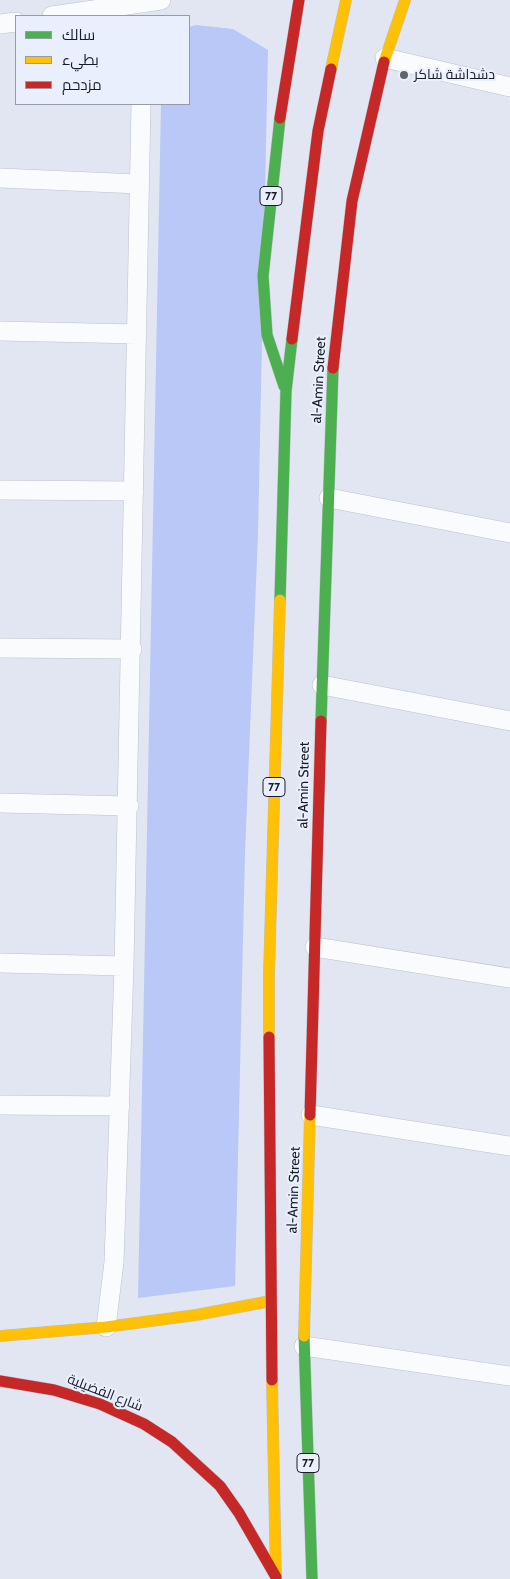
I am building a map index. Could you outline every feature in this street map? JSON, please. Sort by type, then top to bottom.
[{"type":"main road","name":"77","points":[[286,391],[267,335],[263,276],[277,136],[299,0]]},
{"type":"main road","name":"al-Amin Street","points":[[312,1579],[286,1347],[271,1301],[269,974],[286,391],[300,259],[318,132],[346,0]]},
{"type":"main road","name":"al-Amin Street","points":[[276,1578],[286,1347],[311,1115],[322,685],[334,350],[352,200],[385,58],[405,0]]},
{"type":"main road","points":[[0,1336],[106,1327],[271,1301]]},
{"type":"main road","name":"شارع الفضيلية","points":[[0,1381],[54,1390],[100,1404],[144,1424],[172,1442],[220,1486],[239,1513],[276,1578]]},
{"type":"street","points":[[65,15],[142,9],[161,0]]},
{"type":"street","points":[[0,24],[15,22]]},
{"type":"street","points":[[385,58],[510,87]]},
{"type":"street","points":[[106,1327],[114,1262],[129,806],[140,105]]},
{"type":"street","points":[[0,178],[139,184]]},
{"type":"street","points":[[0,331],[137,334]]},
{"type":"street","points":[[0,490],[134,491]]},
{"type":"street","points":[[329,498],[510,533]]},
{"type":"street","points":[[0,648],[132,649]]},
{"type":"street","points":[[322,685],[510,721]]},
{"type":"street","points":[[0,803],[129,806]]},
{"type":"street","points":[[315,947],[510,978]]},
{"type":"street","points":[[0,963],[124,966]]},
{"type":"street","points":[[0,1105],[120,1106]]},
{"type":"street","points":[[311,1115],[510,1146]]},
{"type":"street","points":[[286,1347],[510,1376]]},
{"type":"shaded area","points":[[196,25],[233,29],[268,50],[258,534],[245,853],[235,1286],[138,1298],[161,105],[190,105],[190,27]]},
{"type":"traffic: fast","points":[[280,118],[263,276],[267,335],[284,386]]},
{"type":"traffic: fast","points":[[280,600],[286,391],[292,339]]},
{"type":"traffic: fast","points":[[321,721],[333,368]]},
{"type":"traffic: fast","points":[[304,1336],[312,1579]]},
{"type":"traffic: slow","points":[[331,69],[346,0]]},
{"type":"traffic: slow","points":[[384,62],[405,0]]},
{"type":"traffic: slow","points":[[269,1037],[269,974],[280,600]]},
{"type":"traffic: slow","points":[[304,1336],[310,1115]]},
{"type":"traffic: slow","points":[[0,1336],[106,1327],[196,1315],[271,1301]]},
{"type":"traffic: slow","points":[[272,1380],[276,1579]]},
{"type":"traffic: jam","points":[[280,118],[299,0]]},
{"type":"traffic: jam","points":[[333,368],[352,201],[384,62]]},
{"type":"traffic: jam","points":[[292,339],[318,131],[331,69]]},
{"type":"traffic: jam","points":[[310,1115],[321,721]]},
{"type":"traffic: jam","points":[[269,1037],[272,1380]]},
{"type":"traffic: jam","points":[[0,1381],[54,1390],[100,1404],[144,1424],[172,1442],[220,1486],[239,1513],[276,1577]]},
{"type":"place","name":"دشداشة شاكر","points":[[404,75]]}]
